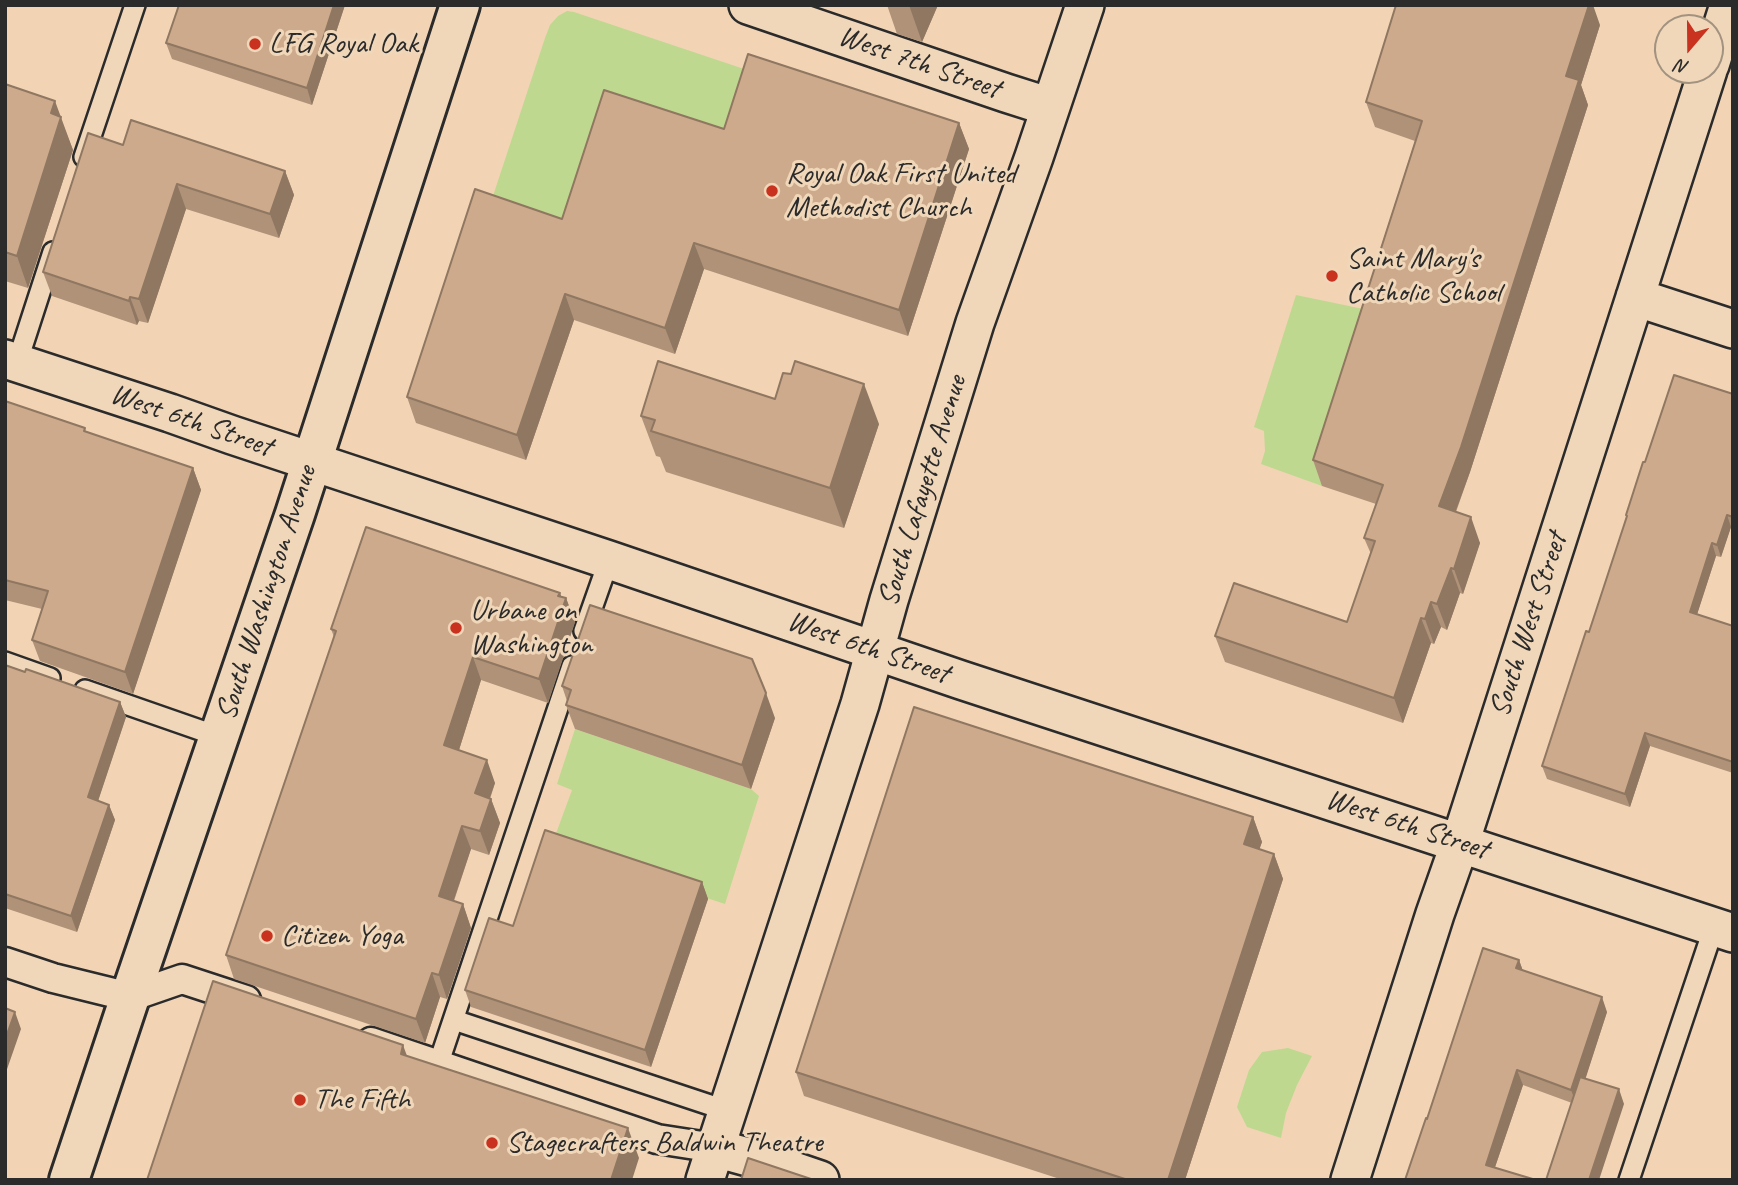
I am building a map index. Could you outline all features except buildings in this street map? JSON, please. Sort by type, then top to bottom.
[{"type":"main road","name":"South Washington Avenue","points":[[69,1180],[312,461],[460,5]]},
{"type":"street","name":"West 7th Street","points":[[748,5],[788,11],[1050,107]]},
{"type":"street","name":"South Lafayette Avenue","points":[[710,1164],[860,704],[874,650],[975,323],[1085,5]]},
{"type":"street","name":"South West Street","points":[[1350,1180],[1703,84]]},
{"type":"street","points":[[1635,297],[1733,328]]},
{"type":"street","name":"West 6th Street","points":[[11,361],[1723,930]]},
{"type":"street","points":[[5,962],[53,978],[130,997],[183,979],[273,1009]]},
{"type":"street","points":[[349,1035],[657,1139],[710,1164],[820,1180]]},
{"type":"lane","points":[[76,179],[135,5]]},
{"type":"lane","points":[[11,361],[60,231]]},
{"type":"lane","points":[[438,1065],[609,560]]},
{"type":"lane","points":[[5,662],[220,737]]},
{"type":"lane","points":[[1629,1180],[1698,980],[1723,930]]},
{"type":"lane","points":[[454,1020],[728,1111]]},
{"type":"green space","points":[[567,11],[759,74],[734,154],[566,228],[491,202],[550,25]]},
{"type":"green space","points":[[1296,295],[1378,312],[1322,486],[1261,464],[1265,451],[1264,431],[1254,427]]},
{"type":"green space","points":[[575,729],[751,789],[759,796],[725,904],[551,847],[572,790],[557,784]]},
{"type":"green space","points":[[1288,1048],[1312,1056],[1286,1113],[1281,1138],[1247,1127],[1237,1107],[1249,1070],[1262,1052]]},
{"type":"place","name":"LFG Royal Oak","points":[[255,44]]},
{"type":"place","name":"Royal Oak First United Methodist Church","points":[[772,191]]},
{"type":"place","name":"Saint Mary's Catholic School","points":[[1332,276]]},
{"type":"place","name":"Urbane on Washington","points":[[456,628]]},
{"type":"place","name":"Citizen Yoga","points":[[267,936]]},
{"type":"place","name":"The Fifth","points":[[300,1100]]},
{"type":"place","name":"Stagecrafters Baldwin Theatre","points":[[492,1143]]}]
